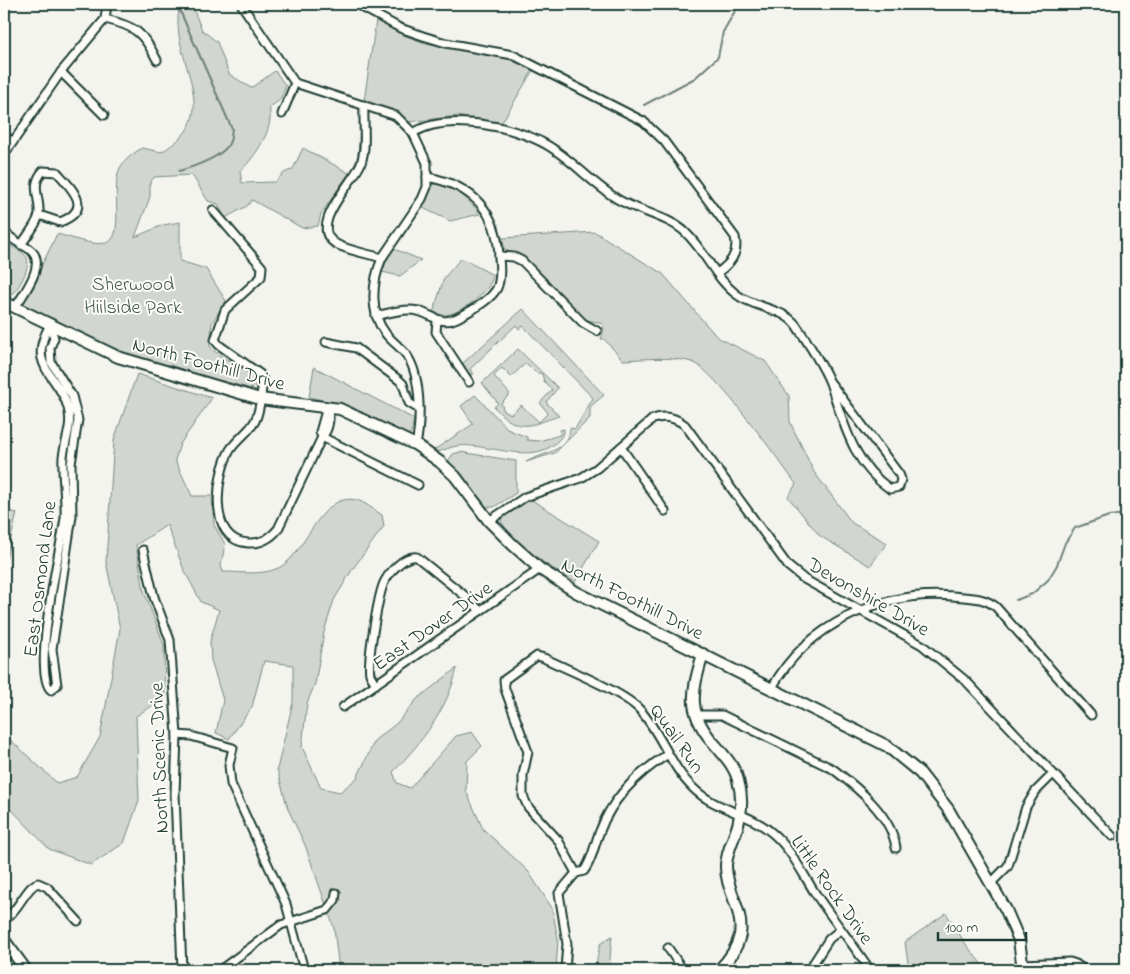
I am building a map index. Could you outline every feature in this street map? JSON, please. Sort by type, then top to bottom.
[{"type":"street","points":[[4,155],[61,72],[105,18],[107,4]]},
{"type":"street","points":[[241,4],[284,71],[295,84],[396,116],[413,133],[427,163],[427,187],[422,199],[382,258],[378,268],[373,301],[376,316],[386,335],[410,361],[419,409],[420,428],[416,445]]},
{"type":"street","points":[[356,4],[400,28],[423,36],[513,54],[644,121],[664,141],[735,237],[737,246],[734,256],[729,264],[717,273]]},
{"type":"street","points":[[105,18],[138,30],[148,41],[156,60]]},
{"type":"street","points":[[61,72],[104,115]]},
{"type":"street","points":[[282,114],[295,84]]},
{"type":"street","points":[[364,105],[361,164],[329,214],[326,228],[330,238],[338,245],[382,258]]},
{"type":"street","points":[[413,133],[423,127],[462,122],[515,132],[534,138],[548,146],[616,199],[686,232],[728,287],[742,298],[793,321],[830,382],[899,474],[901,479],[899,487],[890,490],[883,485],[858,457],[844,428],[830,382]]},
{"type":"street","points":[[4,136],[12,141]]},
{"type":"street","points":[[21,245],[39,215],[35,184],[43,172],[57,172],[76,193],[78,206],[73,215],[60,222],[39,215]]},
{"type":"street","points":[[376,316],[406,310],[419,312],[437,321],[449,322],[458,318],[492,294],[497,287],[500,276],[497,234],[489,216],[479,203],[457,186],[445,180],[427,177]]},
{"type":"street","points":[[213,210],[262,267],[261,277],[225,310],[215,340],[219,345],[260,374],[262,380],[260,399],[248,428],[235,443],[225,460],[218,513],[220,521],[228,534],[235,539],[249,544],[263,541],[278,529],[322,437],[326,433],[330,414],[327,407]]},
{"type":"street","points":[[4,231],[32,252],[37,264],[15,308]]},
{"type":"street","points":[[499,256],[514,257],[522,262],[583,323],[597,331]]},
{"type":"street","name":"North Foothill Drive","points":[[4,302],[118,358],[260,399],[340,409],[416,445],[444,466],[489,520],[540,569],[576,592],[874,739],[907,762],[940,797],[1006,910],[1019,940],[1022,967]]},
{"type":"street","points":[[437,321],[436,332],[469,382]]},
{"type":"street","points":[[50,325],[44,335],[42,351],[50,351]]},
{"type":"street","name":"East Osmond Lane","points":[[42,351],[44,366],[63,394],[70,415],[63,458],[68,474],[72,516],[52,649],[57,685],[51,690],[46,682],[44,650],[65,518],[68,474],[77,428],[77,408],[72,396],[54,369],[50,351],[54,338],[50,325]]},
{"type":"street","points":[[326,342],[356,348],[403,384],[409,403],[419,409]]},
{"type":"street","name":"Devonshire Drive","points":[[489,520],[525,497],[581,478],[653,419],[670,417],[681,422],[788,566],[804,579],[922,645],[966,681],[1112,836]]},
{"type":"street","points":[[322,437],[418,485]]},
{"type":"street","points":[[621,447],[665,511]]},
{"type":"street","name":"North Scenic Drive","points":[[143,550],[154,597],[170,640],[177,735],[175,794],[182,970]]},
{"type":"street","points":[[376,684],[370,674],[370,663],[378,602],[384,583],[393,570],[408,558],[417,557],[470,600],[480,612]]},
{"type":"street","name":"East Dover Drive","points":[[343,707],[540,569]]},
{"type":"street","points":[[772,688],[780,673],[806,646],[841,619],[862,610],[922,596],[973,597],[986,601],[996,607],[1091,715]]},
{"type":"street","points":[[703,654],[693,686],[696,715],[707,737],[730,762],[738,778],[741,796],[740,814],[728,849],[726,867],[728,884],[740,916],[740,930],[735,949],[719,970]]},
{"type":"street","name":"Quail Run","points":[[576,873],[558,840],[528,807],[523,796],[523,775],[528,752],[505,689],[504,680],[535,658],[544,658],[632,703],[644,716],[668,754],[693,788],[706,799],[740,814]]},
{"type":"street","points":[[696,715],[722,714],[834,768],[884,819],[894,835],[896,848]]},
{"type":"street","points":[[177,735],[191,736],[233,748],[229,765],[231,784],[286,904],[304,970]]},
{"type":"street","points":[[566,970],[567,944],[560,893],[576,873],[584,871],[591,862],[600,831],[619,796],[642,772],[668,754]]},
{"type":"street","points":[[991,883],[1008,866],[1026,807],[1035,792],[1054,774]]},
{"type":"street","name":"Little Rock Drive","points":[[740,814],[762,825],[785,846],[840,930],[870,970]]},
{"type":"street","points":[[4,920],[16,910],[33,884],[38,883],[47,887],[78,921]]},
{"type":"street","points":[[220,970],[281,925],[327,910],[335,900],[336,893]]},
{"type":"street","points":[[812,969],[829,940],[840,930]]},
{"type":"street","points":[[4,940],[26,970]]},
{"type":"street","points":[[668,948],[683,970]]},
{"type":"street","points":[[1022,967],[1070,962],[1084,970]]},
{"type":"green space","name":"Sherwood Hiilside Park","points":[[180,4],[191,4],[202,30],[217,42],[229,74],[251,88],[275,71],[286,86],[280,100],[270,107],[267,133],[255,155],[240,171],[242,183],[275,182],[284,173],[293,169],[303,148],[349,173],[321,214],[318,226],[302,228],[252,200],[247,206],[225,218],[218,204],[208,201],[192,175],[154,177],[150,183],[150,197],[135,237],[163,225],[180,222],[180,261],[206,269],[226,301],[212,323],[210,346],[214,351],[255,377],[255,387],[251,389],[147,361],[93,340],[24,306],[24,302],[57,234],[100,244],[112,239],[117,222],[117,176],[122,165],[130,156],[142,148],[161,152],[181,137],[192,120],[194,103],[192,84],[181,45],[178,25]]},
{"type":"green space","points":[[376,20],[403,35],[425,43],[500,55],[533,70],[501,124],[457,116],[409,122],[394,111],[364,101]]},
{"type":"green space","points":[[434,184],[441,184],[454,189],[471,203],[480,214],[450,221],[421,207],[429,187]]},
{"type":"green space","points":[[595,232],[663,274],[717,337],[765,361],[789,396],[790,422],[814,472],[852,523],[887,543],[870,566],[820,536],[788,497],[796,484],[730,397],[702,368],[692,362],[675,359],[623,360],[604,339],[601,339],[604,329],[602,324],[584,320],[523,259],[504,249],[503,238]]},
{"type":"green space","points":[[4,243],[23,253],[28,262],[19,285],[8,296],[4,295]]},
{"type":"green space","points":[[392,248],[421,260],[400,276],[382,272]]},
{"type":"green space","points":[[461,258],[493,275],[491,282],[478,298],[459,311],[440,315],[433,313],[444,278]]},
{"type":"green space","points":[[523,309],[604,395],[590,407],[590,418],[555,453],[526,462],[554,450],[565,442],[569,436],[570,428],[575,429],[593,398],[523,326],[519,329],[516,325],[470,369],[474,374],[469,374],[462,364]]},
{"type":"green space","points":[[518,349],[558,388],[546,402],[559,416],[531,425],[517,424],[510,421],[494,407],[498,403],[482,383]],"holes":[[[526,363],[535,372],[542,374],[544,381],[552,390],[540,403],[548,413],[539,422],[521,405],[511,414],[504,411],[501,403],[510,394],[494,376],[502,368],[511,377]]]},
{"type":"green space","points":[[314,367],[414,419],[411,433],[406,436],[352,407],[309,397]]},
{"type":"green space","points":[[137,374],[212,398],[180,444],[175,460],[192,496],[212,496],[214,525],[225,544],[221,566],[223,572],[264,572],[286,563],[325,512],[334,504],[344,500],[359,501],[382,515],[384,526],[352,570],[334,600],[324,632],[315,684],[307,703],[302,747],[321,788],[340,792],[357,778],[375,740],[397,723],[417,699],[457,668],[447,697],[424,737],[393,772],[397,783],[410,788],[456,736],[472,732],[482,746],[467,761],[466,791],[483,829],[528,871],[552,908],[558,939],[556,970],[339,970],[334,928],[305,845],[288,809],[277,769],[293,702],[293,665],[264,661],[252,707],[229,739],[216,733],[223,700],[211,660],[210,641],[219,610],[201,602],[184,570],[167,525],[136,545],[144,591],[164,645],[165,698],[136,716],[139,800],[124,843],[91,865],[49,849],[13,811],[4,806],[4,734],[57,783],[77,777],[100,737],[120,629],[106,562],[114,440]]},
{"type":"green space","points":[[475,395],[509,430],[527,437],[527,440],[539,441],[560,435],[560,430],[564,429],[564,433],[554,444],[542,451],[529,453],[470,446],[454,446],[438,452],[434,450],[473,424],[461,406]]},
{"type":"green space","points":[[460,452],[516,461],[516,493],[494,507],[487,507],[448,461],[453,454]]},
{"type":"green space","points":[[530,499],[599,541],[575,582],[524,548],[507,531],[501,521],[506,512]]},
{"type":"green space","points":[[4,510],[17,513],[4,568]]},
{"type":"green space","points":[[946,913],[965,943],[986,970],[909,970],[905,942]]},
{"type":"green space","points":[[612,936],[609,970],[595,970],[600,944]]},
{"type":"waterway","points":[[177,4],[232,129],[230,141],[216,156],[179,171]]},
{"type":"waterway","points":[[644,105],[695,78],[718,57],[723,32],[739,4]]},
{"type":"waterway","points":[[1016,600],[1032,594],[1048,580],[1057,565],[1065,543],[1075,528],[1109,516],[1126,514]]}]
